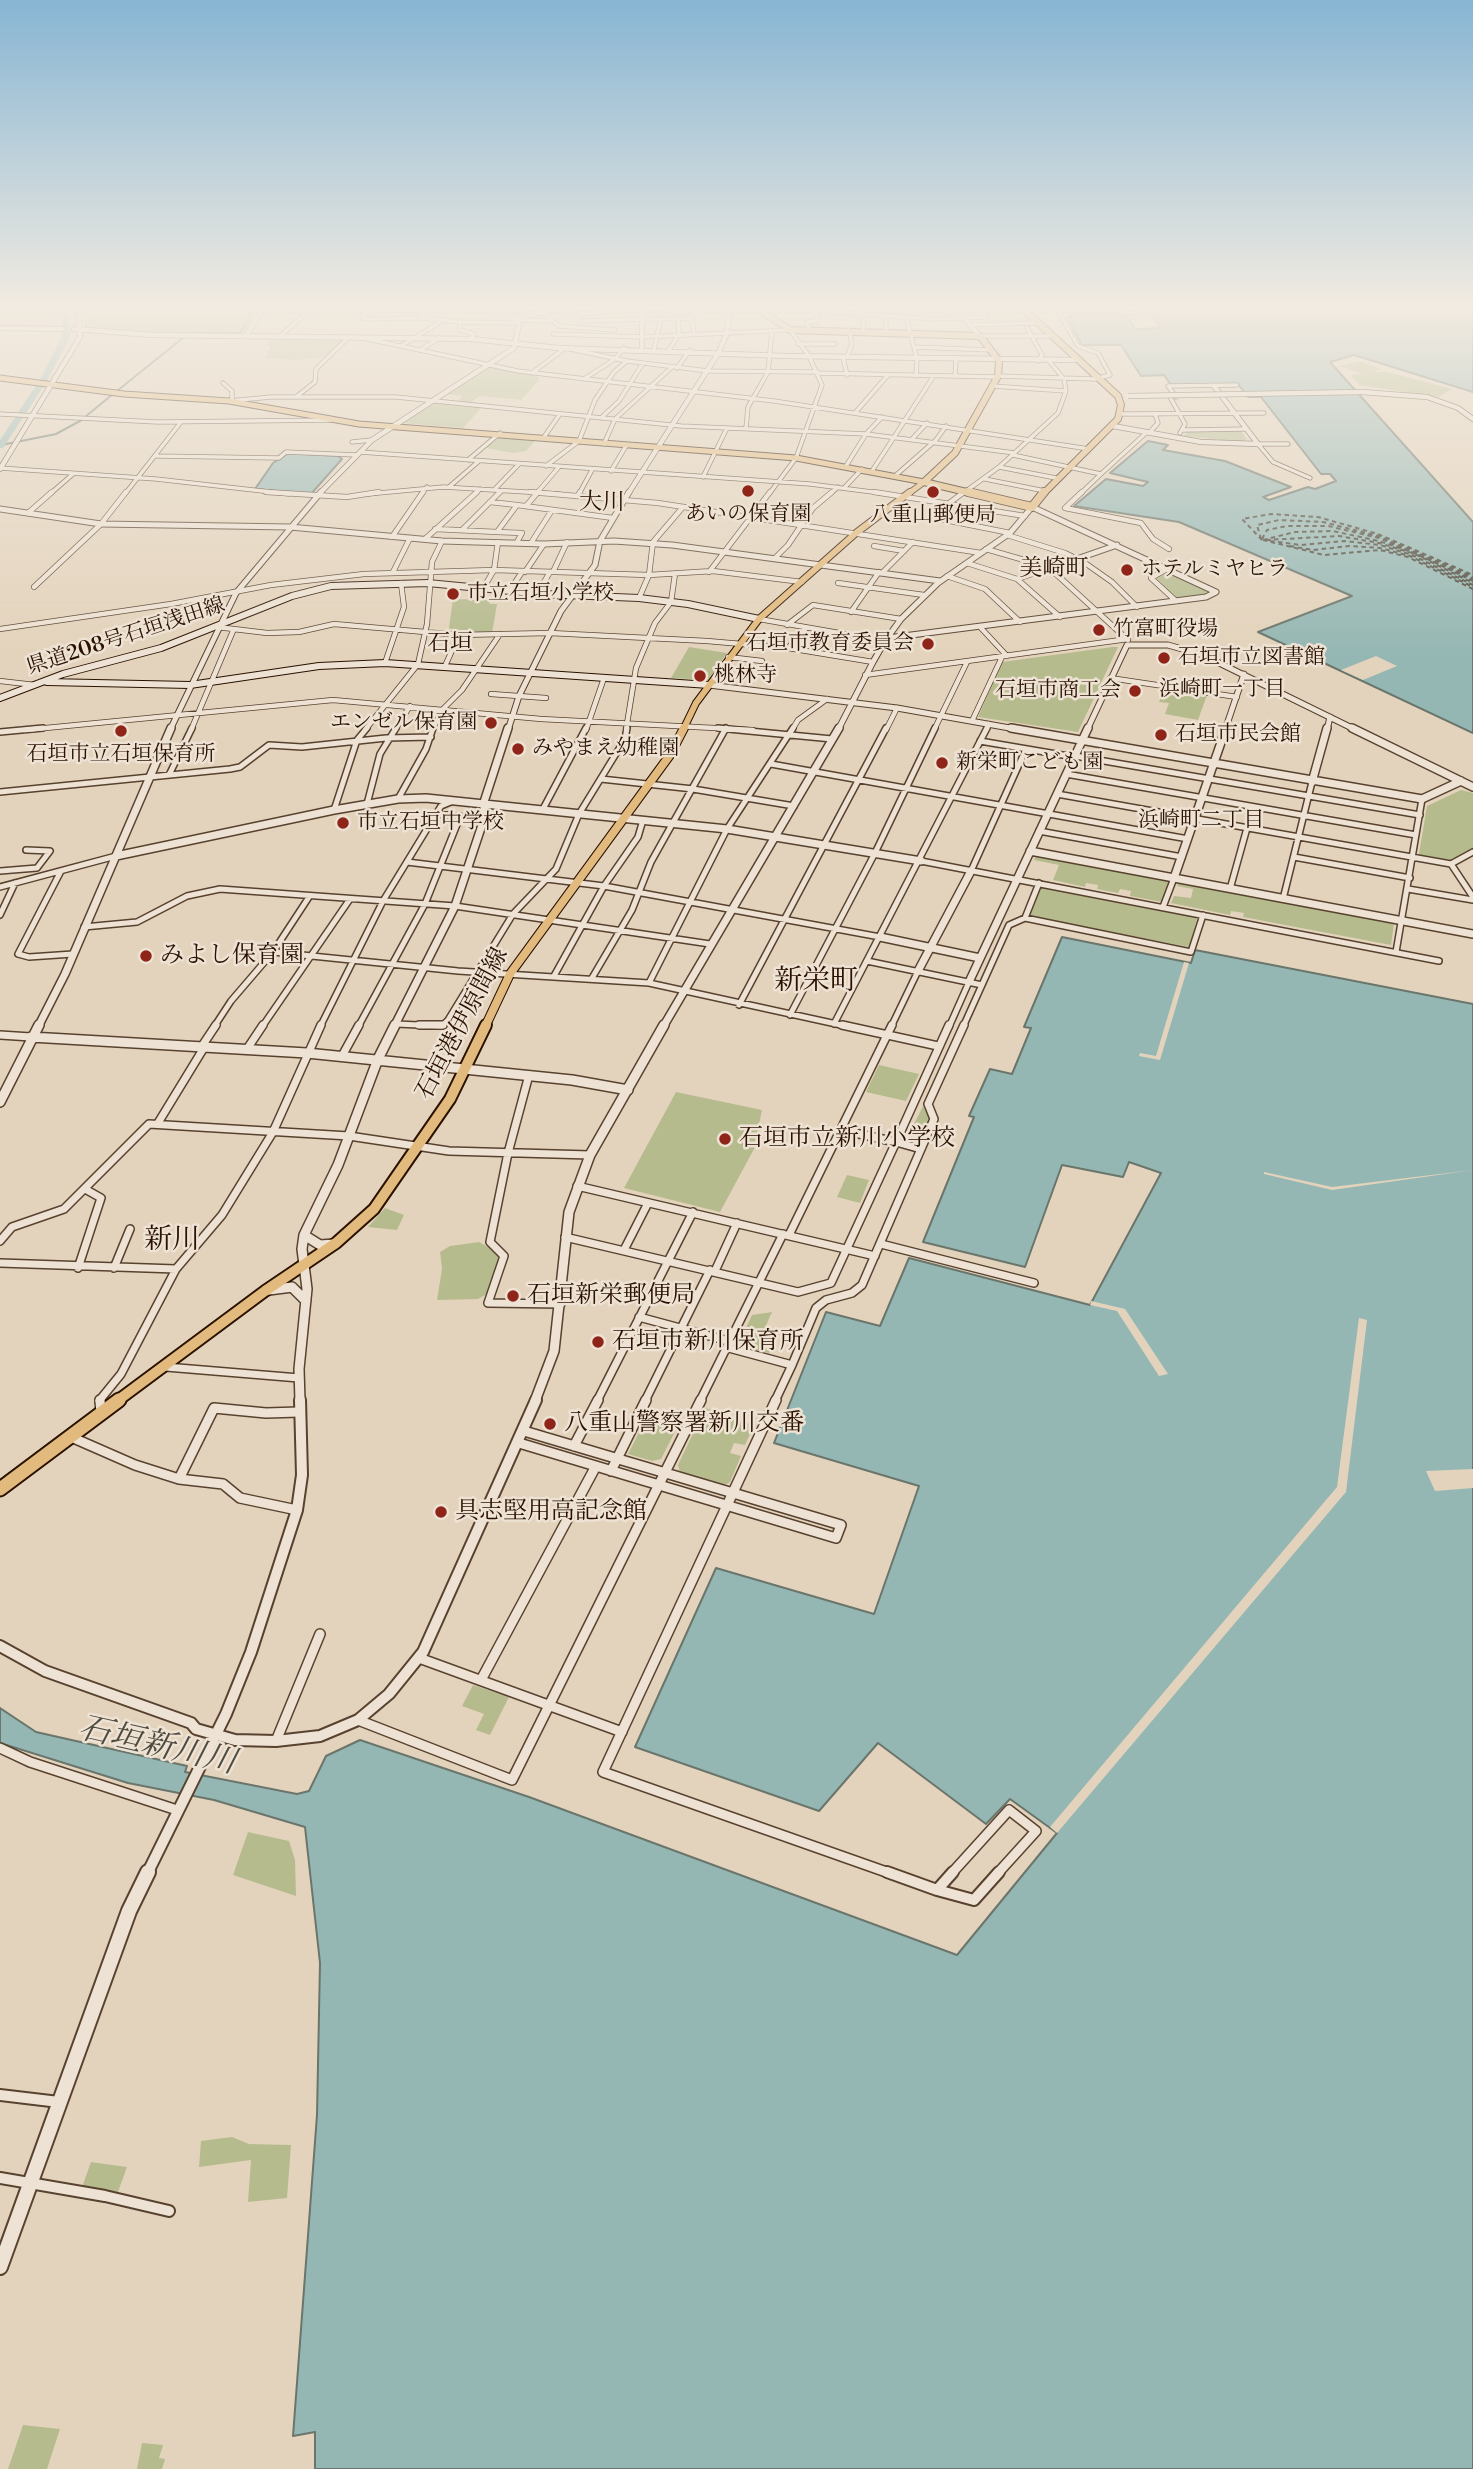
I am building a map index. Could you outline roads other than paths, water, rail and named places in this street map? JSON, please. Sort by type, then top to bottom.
[{"type":"highway","points":[[924,482],[959,446],[973,421]]},
{"type":"highway","points":[[924,482],[1032,507],[1056,478],[1116,421]]},
{"type":"highway","points":[[1013,501],[1039,499]]},
{"type":"main road","points":[[348,421],[796,458],[924,482]]},
{"type":"main road","name":"石垣港伊原間線","points":[[0,1489],[265,1291],[336,1244],[374,1209],[450,1099],[510,974],[650,785],[687,726],[696,703],[738,643],[760,619],[856,533],[924,482]]},
{"type":"main road","name":"県道208号石垣浅田線","points":[[0,698],[39,683],[161,648],[322,587],[428,583],[537,594],[639,598],[760,619]]},
{"type":"main road","points":[[39,683],[141,687],[190,685],[319,666],[386,663],[709,685]]},
{"type":"street","points":[[26,421],[0,468],[138,477],[235,490],[317,496],[347,497],[449,487],[626,499],[749,519],[984,551],[1048,569],[1101,612],[1129,642]]},
{"type":"street","points":[[162,421],[242,421]]},
{"type":"street","points":[[0,1102],[73,954],[176,715],[236,593],[317,496],[372,440],[397,421]]},
{"type":"street","points":[[544,437],[555,421]]},
{"type":"street","points":[[545,467],[579,441],[586,421]]},
{"type":"street","points":[[604,444],[614,421]]},
{"type":"street","points":[[636,421],[727,428],[808,430],[912,439],[1014,454],[1101,474]]},
{"type":"street","points":[[0,2267],[129,1911],[217,1735],[251,1652],[297,1510],[302,1475],[299,1378],[306,1301],[304,1235],[349,1136],[378,1059],[455,906],[469,870],[484,819],[484,802],[515,716],[519,696],[550,633],[594,565],[600,541],[612,518],[675,421]]},
{"type":"street","points":[[746,421],[746,428]]},
{"type":"street","points":[[709,572],[774,482],[796,458],[811,421]]},
{"type":"street","points":[[846,466],[877,421]]},
{"type":"street","points":[[872,471],[892,437],[906,421]]},
{"type":"street","points":[[915,421],[1089,449]]},
{"type":"street","points":[[948,504],[985,479],[1050,421]]},
{"type":"street","points":[[1157,421],[1149,432],[1065,508],[1141,523],[1153,539],[1169,549]]},
{"type":"street","points":[[1176,438],[1183,430],[1184,421]]},
{"type":"street","points":[[1240,421],[1273,462],[1310,478]]},
{"type":"street","points":[[34,587],[101,524],[181,422]]},
{"type":"street","points":[[912,439],[927,423]]},
{"type":"street","points":[[895,476],[946,426]]},
{"type":"street","points":[[1113,426],[1213,443],[1288,444]]},
{"type":"street","points":[[703,477],[727,428]]},
{"type":"street","points":[[1183,430],[1246,429]]},
{"type":"street","points":[[468,460],[500,433]]},
{"type":"street","points":[[352,442],[372,440]]},
{"type":"street","points":[[611,471],[626,446]]},
{"type":"street","points":[[156,456],[279,458],[286,452],[468,460],[841,488],[1025,516],[1054,517]]},
{"type":"street","points":[[449,487],[479,461]]},
{"type":"street","points":[[494,490],[519,464]]},
{"type":"street","points":[[999,467],[1056,478]]},
{"type":"street","points":[[526,506],[558,468]]},
{"type":"street","points":[[775,558],[802,526],[813,508],[862,469]]},
{"type":"street","points":[[578,495],[592,470]]},
{"type":"street","points":[[27,513],[73,474]]},
{"type":"street","points":[[985,479],[1045,491]]},
{"type":"street","points":[[393,537],[427,488]]},
{"type":"street","points":[[425,540],[480,489]]},
{"type":"street","points":[[462,530],[501,491]]},
{"type":"street","points":[[490,502],[612,518]]},
{"type":"street","points":[[497,532],[517,505]]},
{"type":"street","points":[[639,598],[649,575],[654,544],[660,531],[683,507]]},
{"type":"street","points":[[0,1646],[46,1671],[235,1740],[276,1741],[320,1736],[358,1720],[388,1694],[419,1658],[519,1443],[554,1351],[561,1304],[565,1237],[577,1186],[590,1155],[710,944],[777,836],[854,702],[865,675],[887,640],[901,619],[923,595],[1008,534],[1032,507],[1216,592],[1206,597],[887,640],[760,619]]},
{"type":"street","points":[[0,509],[101,524],[290,527],[442,541],[544,544],[600,541],[725,551],[944,579],[990,592],[1020,622]]},
{"type":"street","points":[[531,543],[552,510]]},
{"type":"street","points":[[935,518],[1008,534],[1077,558],[1103,575],[1137,607]]},
{"type":"street","points":[[435,529],[522,533],[517,542]]},
{"type":"street","points":[[476,542],[483,532]]},
{"type":"street","points":[[393,572],[410,538]]},
{"type":"street","points":[[334,810],[357,740],[418,664],[426,632],[430,571],[442,541]]},
{"type":"street","points":[[484,587],[494,570],[498,542]]},
{"type":"street","points":[[537,594],[567,542]]},
{"type":"street","points":[[851,612],[881,572],[913,542]]},
{"type":"street","points":[[510,590],[544,544]]},
{"type":"street","points":[[1017,579],[1117,545]]},
{"type":"street","points":[[874,546],[904,551]]},
{"type":"street","points":[[967,563],[1017,579],[1060,617]]},
{"type":"street","points":[[1169,568],[1151,578],[1176,601]]},
{"type":"street","points":[[0,629],[236,593],[287,582],[393,572],[494,570],[649,575],[709,572],[802,582]]},
{"type":"street","points":[[396,1024],[442,1026],[481,971],[513,915],[556,869],[579,814],[618,754],[629,724],[632,680],[648,638],[671,602],[675,574]]},
{"type":"street","points":[[386,663],[404,607],[401,583]]},
{"type":"street","points":[[838,583],[923,595]]},
{"type":"street","points":[[787,625],[813,605],[901,619]]},
{"type":"street","points":[[217,627],[233,631],[299,632],[334,624],[459,635],[550,633],[648,638],[788,648],[873,662]]},
{"type":"street","points":[[788,648],[806,628]]},
{"type":"street","points":[[981,628],[1004,656]]},
{"type":"street","points":[[169,775],[195,714],[213,683],[233,631]]},
{"type":"street","points":[[445,666],[459,635]]},
{"type":"street","points":[[398,799],[431,737],[434,723],[443,709],[462,690],[500,635]]},
{"type":"street","points":[[565,1237],[798,1292],[831,1283],[938,1046],[1129,642]]},
{"type":"street","points":[[865,675],[1129,642],[1186,649],[1244,674],[1473,787]]},
{"type":"street","points":[[972,721],[1004,656]]},
{"type":"street","points":[[728,657],[762,661]]},
{"type":"street","points":[[790,1015],[875,853],[967,662]]},
{"type":"street","points":[[1163,907],[1244,674]]},
{"type":"street","points":[[543,810],[581,743],[604,678]]},
{"type":"street","points":[[1110,678],[1237,697]]},
{"type":"street","points":[[0,681],[39,683]]},
{"type":"street","points":[[709,685],[897,708],[1422,799],[1461,781]]},
{"type":"street","points":[[491,694],[546,698]]},
{"type":"street","points":[[649,984],[727,829],[798,720],[827,699]]},
{"type":"street","points":[[0,732],[322,700],[629,724],[726,728],[832,739]]},
{"type":"street","points":[[367,804],[380,754],[388,737],[410,706]]},
{"type":"street","points":[[739,1005],[827,845],[897,708]]},
{"type":"street","points":[[1283,899],[1330,717]]},
{"type":"street","points":[[834,1024],[921,861],[989,724]]},
{"type":"street","points":[[592,978],[640,893],[651,862],[726,728]]},
{"type":"street","points":[[0,792],[150,778],[240,766],[269,745],[302,747],[388,737],[431,737]]},
{"type":"street","points":[[980,741],[1420,815]]},
{"type":"street","points":[[358,1720],[377,1730],[512,1780],[760,1282],[841,1130],[918,971],[971,871],[1026,749]]},
{"type":"street","points":[[771,764],[1188,839]]},
{"type":"street","points":[[1066,774],[1416,835]]},
{"type":"street","points":[[601,779],[693,789],[794,806]]},
{"type":"street","points":[[1057,794],[1451,864],[1473,852]]},
{"type":"street","points":[[426,798],[441,806]]},
{"type":"street","points":[[0,887],[116,856],[334,810],[398,799],[426,798],[675,822],[777,836],[1040,883],[1439,961]]},
{"type":"street","points":[[1396,952],[1422,799]]},
{"type":"street","points":[[101,1415],[99,1401],[121,1374],[176,1269],[222,1215],[273,1132],[307,1052],[383,901],[441,806],[463,800]]},
{"type":"street","points":[[437,814],[484,819]]},
{"type":"street","points":[[342,1056],[425,904],[460,817]]},
{"type":"street","points":[[554,976],[604,886],[638,837],[643,820]]},
{"type":"street","points":[[1230,889],[1247,828]]},
{"type":"street","points":[[1039,831],[1182,857]]},
{"type":"street","points":[[0,871],[37,868],[50,851],[26,850]]},
{"type":"street","points":[[1030,851],[1473,934]]},
{"type":"street","points":[[1293,858],[1410,878]]},
{"type":"street","points":[[407,862],[604,886],[980,958]]},
{"type":"street","points":[[1451,864],[1473,898]]},
{"type":"street","points":[[61,871],[33,930],[18,954],[29,957],[73,954]]},
{"type":"street","points":[[0,915],[15,883]]},
{"type":"street","points":[[1025,918],[1040,883]]},
{"type":"street","points":[[84,927],[137,922],[167,904],[220,889],[455,906],[671,936],[710,944]]},
{"type":"street","points":[[1408,889],[1473,898]]},
{"type":"street","points":[[158,1123],[231,1001],[274,952],[309,897]]},
{"type":"street","points":[[247,1049],[350,899]]},
{"type":"street","points":[[937,1890],[1009,1810],[1036,1831],[974,1900],[937,1890],[603,1772],[816,1308],[826,1300],[852,1293],[862,1284],[934,1119],[928,1104],[1009,925],[1025,918],[1191,952],[1203,915]]},
{"type":"street","points":[[274,952],[353,962],[649,984],[953,1049]]},
{"type":"street","points":[[867,961],[982,985]]},
{"type":"street","points":[[0,1035],[307,1052],[529,1075],[628,1090]]},
{"type":"street","points":[[529,1075],[508,1153],[490,1242],[504,1255],[488,1303],[561,1304]]},
{"type":"street","points":[[0,1241],[12,1227],[64,1209],[138,1132],[149,1124],[349,1136],[449,1151],[590,1155]]},
{"type":"street","points":[[841,1130],[921,1149]]},
{"type":"street","points":[[577,1186],[875,1256]]},
{"type":"street","points":[[78,1268],[101,1198],[85,1189]]},
{"type":"street","points":[[624,1250],[648,1203]]},
{"type":"street","points":[[574,1446],[693,1212]]},
{"type":"street","points":[[611,1471],[737,1223]]},
{"type":"street","points":[[114,1268],[130,1229]]},
{"type":"street","points":[[304,1235],[320,1245],[336,1244]]},
{"type":"street","points":[[881,1244],[1034,1283]]},
{"type":"street","points":[[0,1263],[78,1268],[176,1269]]},
{"type":"street","points":[[265,1291],[292,1287],[306,1301]]},
{"type":"street","points":[[639,1317],[792,1365]]},
{"type":"street","points":[[166,1367],[299,1378]]},
{"type":"street","points":[[179,1479],[214,1408],[267,1413],[299,1412]]},
{"type":"street","points":[[519,1443],[836,1538],[841,1525],[524,1431]]},
{"type":"street","points":[[71,1437],[135,1465],[179,1479],[223,1484],[240,1498],[297,1510]]},
{"type":"street","points":[[481,1679],[596,1466]]},
{"type":"street","points":[[790,1524],[795,1512]]},
{"type":"street","points":[[276,1741],[320,1634]]},
{"type":"street","points":[[419,1658],[622,1732]]},
{"type":"street","points":[[0,1748],[30,1762],[180,1806]]},
{"type":"street","points":[[0,2095],[59,2102]]},
{"type":"street","points":[[0,2178],[169,2211]]},
{"type":"water","points":[[1280,421],[1383,421],[1473,522],[1473,733],[1258,632],[1352,596],[1179,522],[1074,506],[1106,479],[1143,486],[1148,482],[1110,473],[1148,441],[1168,445],[1163,450],[1225,461],[1291,487],[1263,497],[1269,500],[1336,481],[1330,474],[1321,474]]},
{"type":"water","points":[[288,453],[338,456],[342,459],[311,494],[255,489],[273,463]]},
{"type":"water","points":[[1062,937],[1191,963],[1195,950],[1473,1004],[1473,2469],[315,2469],[315,2432],[293,2436],[317,2115],[320,1963],[305,1827],[214,1800],[128,1783],[0,1743],[0,1708],[36,1732],[187,1766],[185,1772],[297,1794],[309,1791],[326,1756],[360,1740],[529,1797],[957,1955],[1057,1833],[1010,1799],[986,1824],[878,1743],[819,1811],[635,1747],[716,1568],[874,1614],[919,1486],[774,1443],[826,1312],[880,1326],[909,1258],[1090,1305],[1161,1173],[1129,1162],[1123,1177],[1062,1165],[1025,1267],[923,1242],[974,1117],[969,1116],[990,1069],[1012,1074],[1031,1028],[1024,1027]]},
{"type":"waterway","name":"石垣新川川","points":[[0,446],[16,421]]},
{"type":"waterway","points":[[1,445],[56,434],[80,421]]},
{"type":"place","name":"あいの保育園","points":[[748,491]]},
{"type":"place","name":"八重山郵便局","points":[[933,492]]},
{"type":"place","name":"ホテルミヤヒラ","points":[[1127,570]]},
{"type":"place","name":"市立石垣小学校","points":[[453,594]]},
{"type":"place","name":"竹富町役場","points":[[1099,630]]},
{"type":"place","name":"石垣市教育委員会","points":[[928,644]]},
{"type":"place","name":"石垣市立図書館","points":[[1164,658]]},
{"type":"place","name":"桃林寺","points":[[700,676]]},
{"type":"place","name":"石垣市商工会","points":[[1135,691]]},
{"type":"place","name":"エンゼル保育園","points":[[491,723]]},
{"type":"place","name":"石垣市立石垣保育所","points":[[121,731]]},
{"type":"place","name":"石垣市民会館","points":[[1161,735]]},
{"type":"place","name":"みやまえ幼稚園","points":[[518,749]]},
{"type":"place","name":"新栄町こども園","points":[[942,763]]},
{"type":"place","name":"市立石垣中学校","points":[[343,823]]},
{"type":"place","name":"みよし保育園","points":[[146,956]]},
{"type":"place","name":"石垣市立新川小学校","points":[[725,1139]]},
{"type":"place","name":"石垣新栄郵便局","points":[[513,1296]]},
{"type":"place","name":"石垣市新川保育所","points":[[598,1342]]},
{"type":"place","name":"八重山警察署新川交番","points":[[550,1424]]},
{"type":"place","name":"具志堅用高記念館","points":[[441,1512]]},
{"type":"district","name":"大川","points":[[602,503]]},
{"type":"district","name":"美崎町","points":[[1054,569]]},
{"type":"district","name":"石垣","points":[[450,644]]},
{"type":"district","name":"浜崎町一丁目","points":[[1222,690]]},
{"type":"district","name":"浜崎町二丁目","points":[[1201,821]]},
{"type":"district","name":"新栄町","points":[[816,982]]},
{"type":"district","name":"新川","points":[[172,1241]]}]
